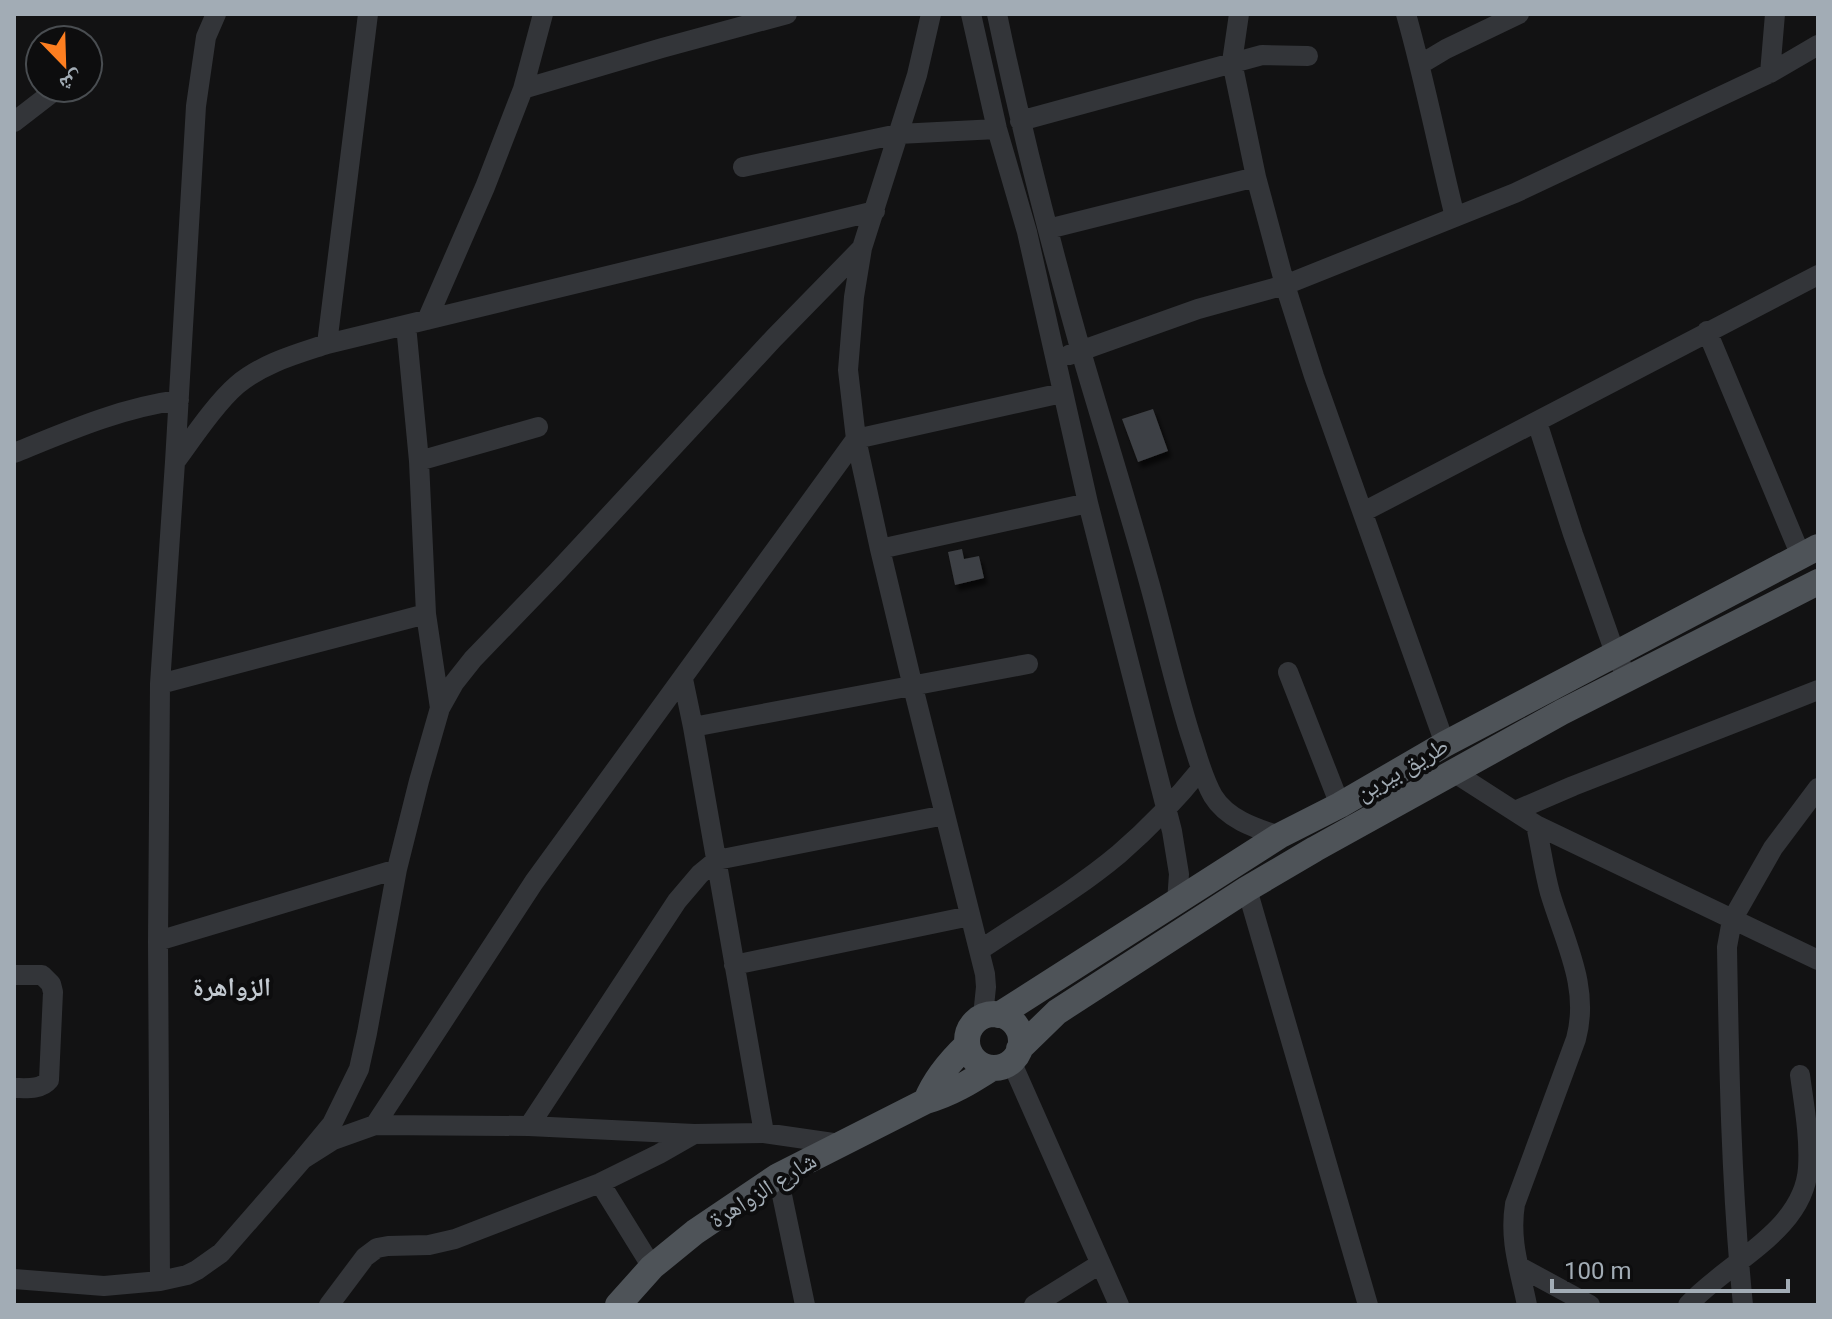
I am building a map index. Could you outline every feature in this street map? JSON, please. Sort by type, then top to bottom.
[{"type":"main road","name":"طريق بيرين","points":[[991,1015],[1279,836],[1615,653],[1810,552]]},
{"type":"main road","name":"طريق بيرين","points":[[1007,1060],[1057,1012],[1247,889],[1315,849],[1562,712],[1816,588]]},
{"type":"main road","points":[[991,1015],[1006,1017],[1017,1028],[1021,1042],[1007,1060],[978,1063],[967,1045],[970,1028],[991,1015]]},
{"type":"main road","points":[[926,1101],[940,1074],[967,1045]]},
{"type":"main road","name":"شارع الزواهرة","points":[[618,1305],[652,1267],[695,1232],[778,1176],[926,1101],[959,1089],[1007,1060]]},
{"type":"street","points":[[160,1281],[160,684],[196,106],[206,37],[216,14]]},
{"type":"street","points":[[327,344],[368,14]]},
{"type":"street","points":[[427,320],[485,187],[523,89],[543,14]]},
{"type":"street","points":[[523,89],[787,14]]},
{"type":"street","points":[[931,14],[917,75],[862,248],[848,370],[856,439],[880,549],[980,950],[991,1015]]},
{"type":"street","points":[[971,14],[997,129],[1027,232],[1088,503],[1172,831],[1179,874],[1177,902]]},
{"type":"street","points":[[997,14],[1048,229],[1150,583],[1174,684],[1201,769],[1214,798],[1225,809],[1252,827],[1279,836]]},
{"type":"street","points":[[1239,14],[1232,62],[1256,177],[1285,285],[1314,376],[1445,744]]},
{"type":"street","points":[[1406,14],[1421,64],[1455,217]]},
{"type":"street","points":[[1421,64],[1519,14]]},
{"type":"street","points":[[1770,73],[1775,14]]},
{"type":"street","points":[[1055,359],[1198,309],[1285,285],[1515,193],[1770,73],[1818,45]]},
{"type":"street","points":[[1020,121],[1262,55],[1308,56]]},
{"type":"street","points":[[14,122],[37,104]]},
{"type":"street","points":[[743,167],[898,134],[997,129]]},
{"type":"street","points":[[1048,229],[1256,177]]},
{"type":"street","points":[[175,462],[237,385],[259,370],[291,356],[327,344],[875,211]]},
{"type":"street","points":[[14,1279],[104,1286],[160,1281],[187,1275],[221,1253],[332,1124],[359,1069],[397,869],[440,708],[454,683],[774,338],[862,248]]},
{"type":"street","points":[[1363,512],[1818,275]]},
{"type":"street","points":[[406,325],[419,461],[426,614],[440,708]]},
{"type":"street","points":[[1707,331],[1810,552]]},
{"type":"street","points":[[375,1125],[534,882],[856,439],[1062,393]]},
{"type":"street","points":[[14,453],[102,417],[149,404],[179,400]]},
{"type":"street","points":[[1537,422],[1615,653],[1628,679]]},
{"type":"street","points":[[419,461],[538,427]]},
{"type":"street","points":[[880,549],[1088,503]]},
{"type":"street","points":[[160,684],[426,614]]},
{"type":"street","points":[[693,727],[1028,664]]},
{"type":"street","points":[[1288,672],[1340,805]]},
{"type":"street","points":[[683,679],[764,1133]]},
{"type":"street","points":[[1515,811],[1818,690]]},
{"type":"street","points":[[980,950],[1117,855],[1166,811],[1201,769]]},
{"type":"street","points":[[1455,773],[1536,825],[1818,960]]},
{"type":"street","points":[[1743,1305],[1732,1144],[1727,947],[1732,920],[1773,848],[1810,813],[1818,788]]},
{"type":"street","points":[[529,1126],[677,901],[717,860],[945,815]]},
{"type":"street","points":[[1527,1305],[1513,1234],[1515,1204],[1576,1039],[1582,1011],[1580,984],[1550,891],[1536,825]]},
{"type":"street","points":[[158,941],[397,869]]},
{"type":"street","points":[[1247,889],[1368,1305]]},
{"type":"street","points":[[734,965],[970,916]]},
{"type":"street","points":[[14,975],[42,975],[51,984],[53,992],[49,1080],[38,1087],[14,1088]]},
{"type":"street","points":[[1007,1060],[1119,1305]]},
{"type":"street","points":[[1688,1305],[1703,1288],[1773,1235],[1792,1213],[1804,1188],[1808,1169],[1800,1075]]},
{"type":"street","points":[[303,1159],[333,1140],[375,1125],[529,1126],[694,1134],[764,1133],[840,1144]]},
{"type":"street","points":[[329,1305],[365,1257],[377,1248],[429,1245],[455,1239],[600,1183],[694,1134]]},
{"type":"street","points":[[778,1176],[805,1305]]},
{"type":"street","points":[[600,1183],[652,1267]]},
{"type":"street","points":[[1034,1305],[1100,1264]]},
{"type":"street","points":[[1520,1267],[1590,1305]]},
{"type":"building","points":[[1153,409],[1168,451],[1138,462],[1122,419]]},
{"type":"building","points":[[962,549],[964,559],[979,556],[984,578],[955,585],[948,552]]},
{"type":"district","name":"الزواهرة","points":[[232,987]]}]
